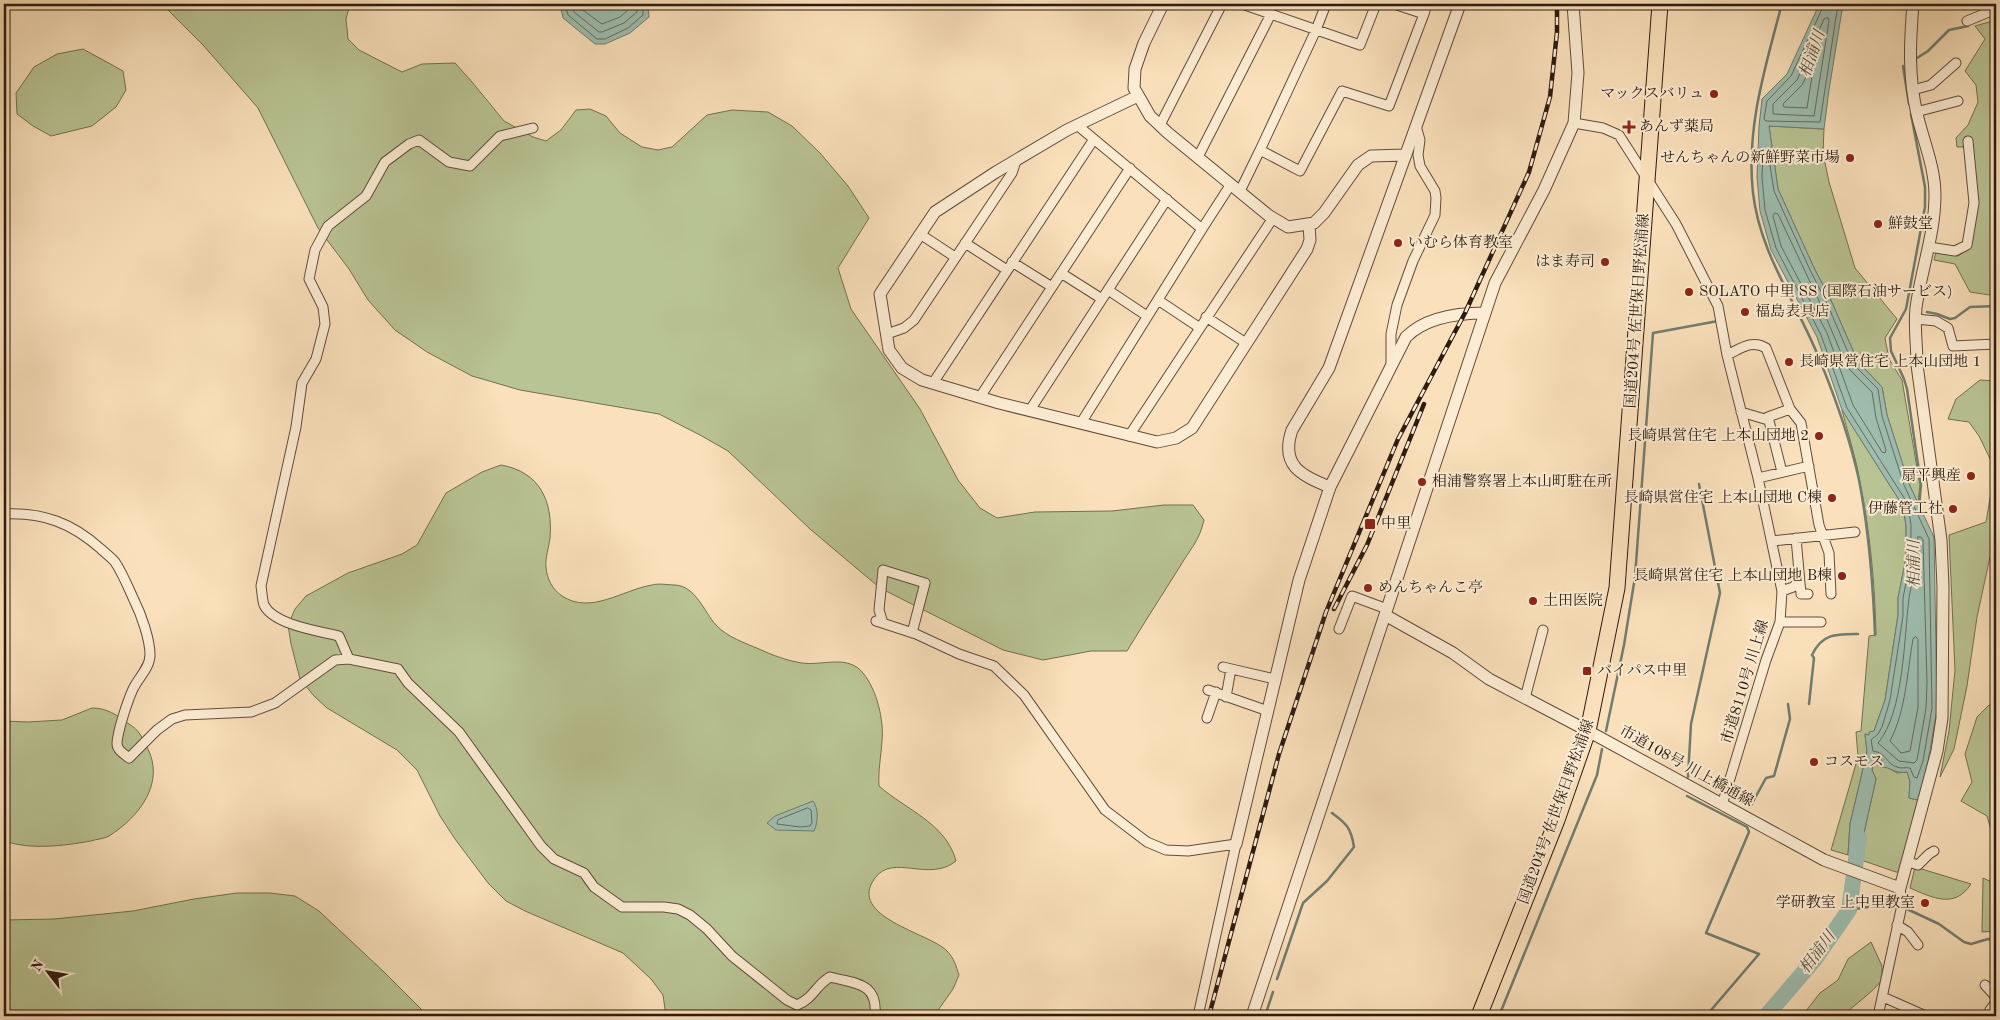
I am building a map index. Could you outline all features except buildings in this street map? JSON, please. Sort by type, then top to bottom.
[{"type":"highway","name":"国道204号 佐世保日野松浦線","points":[[1479,1016],[1557,820],[1588,731],[1617,588],[1660,4]]},
{"type":"street","points":[[1163,4],[1144,43],[1135,68],[1134,88],[1138,96],[1150,116],[1273,218],[1288,227],[1314,223],[1324,213],[1358,165],[1370,156],[1406,154]]},
{"type":"street","points":[[1160,125],[1222,4]]},
{"type":"street","points":[[1242,4],[1360,45],[1376,4]]},
{"type":"street","points":[[1081,423],[1202,229],[1236,187],[1260,150],[1316,30],[1326,4]]},
{"type":"street","points":[[1394,4],[1424,14]]},
{"type":"street","points":[[1260,150],[1300,171],[1342,91],[1389,106],[1428,4]]},
{"type":"street","points":[[1330,487],[1307,478],[1292,464],[1288,453],[1288,440],[1329,368],[1460,4]]},
{"type":"street","points":[[1252,1016],[1495,283],[1540,198],[1574,123],[1578,72],[1573,4]]},
{"type":"street","points":[[1878,1016],[1902,905],[1900,888],[1937,751],[1942,718],[1944,587],[1941,540],[1918,365],[1916,319],[1916,309],[1929,247],[1934,202],[1933,176],[1916,112],[1910,71],[1909,46],[1913,4]]},
{"type":"street","points":[[1967,21],[1996,9]]},
{"type":"street","points":[[1198,157],[1270,14]]},
{"type":"street","points":[[1913,90],[1931,85],[1956,63]]},
{"type":"street","points":[[1138,96],[1077,125],[935,212],[880,294],[889,350],[902,368],[922,380],[1130,436],[1157,442],[1176,438],[1192,428],[1307,249],[1310,240],[1309,224]]},
{"type":"street","points":[[1916,112],[1958,101]]},
{"type":"street","name":"市道8110号 川上線","points":[[1574,123],[1603,128],[1619,135],[1676,224],[1718,306],[1727,354],[1772,541],[1782,591],[1780,622],[1766,660],[1722,805]]},
{"type":"street","points":[[1077,125],[1202,229]]},
{"type":"street","points":[[1391,364],[1391,334],[1397,306],[1413,261],[1435,215],[1436,198],[1420,166],[1418,155],[1420,140],[1416,126]]},
{"type":"street","points":[[349,658],[339,636],[289,623],[270,613],[264,604],[261,586],[296,428],[302,383],[316,359],[325,324],[323,308],[309,279],[314,250],[328,226],[366,196],[385,162],[409,144],[419,140],[449,162],[470,166],[500,136],[533,128]]},
{"type":"street","points":[[933,383],[1094,139]]},
{"type":"street","points":[[1929,247],[1955,251],[1967,245],[1974,203],[1968,146],[1959,150]]},
{"type":"street","points":[[887,334],[904,328],[914,320],[1012,173],[1016,161]]},
{"type":"street","points":[[980,397],[1130,168]]},
{"type":"street","points":[[1030,410],[1167,199]]},
{"type":"street","points":[[1130,436],[1273,218]]},
{"type":"street","points":[[920,234],[955,257]]},
{"type":"street","points":[[965,243],[1007,270]]},
{"type":"street","points":[[1012,262],[1052,287]]},
{"type":"street","points":[[1061,273],[1102,299]]},
{"type":"street","points":[[1108,290],[1148,316]]},
{"type":"street","points":[[1158,300],[1200,328]]},
{"type":"street","points":[[1198,1016],[1236,844],[1299,580],[1330,487],[1406,337],[1414,329],[1441,318],[1465,313],[1485,313]]},
{"type":"street","points":[[1206,318],[1246,343]]},
{"type":"street","points":[[1916,319],[1936,321],[1948,328],[1953,346],[1996,344]]},
{"type":"street","points":[[1727,354],[1752,343],[1766,348],[1790,410],[1801,423],[1819,525],[1829,553],[1831,594]]},
{"type":"street","points":[[1768,420],[1768,417],[1790,410]]},
{"type":"street","points":[[1741,412],[1768,420]]},
{"type":"street","points":[[1768,420],[1782,472]]},
{"type":"street","points":[[1758,478],[1809,466]]},
{"type":"street","points":[[4,514],[20,513],[46,516],[75,529],[92,541],[114,561],[122,576],[139,610],[150,655],[147,666],[133,688],[125,710],[117,744],[119,750],[129,758],[157,730],[172,719],[185,715],[251,712],[276,703],[335,660],[349,658],[398,669],[408,683],[459,732],[541,846],[554,859],[584,873],[594,887],[622,907],[678,909],[690,915],[707,929],[732,956],[787,1000],[797,1005],[806,1001],[830,977],[863,986],[872,992],[876,1004],[875,1016]]},
{"type":"street","points":[[1772,541],[1855,532]]},
{"type":"street","points":[[1796,538],[1801,594],[1808,594]]},
{"type":"street","points":[[912,633],[925,583],[883,570],[879,622],[912,633],[959,654],[994,666],[1024,695],[1105,810],[1147,842],[1166,850],[1188,851],[1236,844]]},
{"type":"street","points":[[1782,591],[1800,582]]},
{"type":"street","points":[[1339,629],[1352,596],[1386,612]]},
{"type":"street","name":"市道108号 川上橋通線","points":[[1386,612],[1453,653],[1488,679],[1588,731],[1824,860],[1900,888]]},
{"type":"street","points":[[1780,622],[1821,622]]},
{"type":"street","points":[[1525,698],[1543,630]]},
{"type":"street","points":[[1226,696],[1227,668],[1275,679]]},
{"type":"street","points":[[1207,718],[1212,691],[1268,711]]},
{"type":"street","points":[[1908,862],[1918,865],[1934,851]]},
{"type":"street","points":[[1897,925],[1908,932],[1918,945]]},
{"type":"street","points":[[1985,985],[1996,996]]},
{"type":"street","points":[[1883,997],[1926,1016]]},
{"type":"street","points":[[1993,1016],[1990,1010],[1996,1002]]},
{"type":"green space","points":[[162,4],[350,4],[346,19],[348,39],[359,50],[402,72],[422,64],[455,63],[504,121],[533,137],[546,141],[561,130],[576,110],[590,109],[606,116],[620,133],[642,147],[658,150],[672,147],[707,115],[732,110],[768,112],[792,126],[820,153],[848,186],[869,218],[838,268],[851,309],[920,409],[958,480],[980,508],[997,518],[1035,512],[1112,511],[1164,505],[1193,505],[1204,520],[1197,540],[1127,651],[1091,651],[1043,660],[1003,650],[880,588],[810,529],[728,451],[700,435],[659,414],[520,390],[472,376],[427,352],[395,330],[368,300],[349,269],[318,228],[258,108],[203,45]]},
{"type":"green space","points":[[1996,20],[1996,296],[1970,292],[1955,264],[1934,260],[1936,252],[1958,256],[1971,247],[1978,204],[1964,145],[1963,147],[1957,147],[1956,138],[1968,125],[1978,102],[1976,85],[1965,71],[1985,39],[1975,26]]},
{"type":"green space","points":[[83,49],[123,71],[126,90],[116,107],[92,126],[51,136],[17,114],[16,93],[34,67],[57,54]]},
{"type":"green space","points":[[1769,126],[1824,129],[1823,153],[1829,182],[1855,268],[1897,319],[1885,338],[1889,359],[1902,380],[1920,485],[1918,503],[1909,484],[1887,415],[1882,387],[1858,362],[1778,189]]},
{"type":"green space","points":[[1980,380],[1996,381],[1996,545],[1990,557],[1977,617],[1967,686],[1954,749],[1940,777],[1949,731],[1955,670],[1949,535],[1986,522],[1995,469],[1979,436],[1969,422],[1948,419],[1956,399]]},
{"type":"green space","points":[[1842,410],[1903,506],[1906,526],[1906,558],[1898,598],[1898,615],[1885,700],[1874,731],[1870,732],[1869,735],[1865,734],[1867,752],[1850,824],[1848,855],[1831,850],[1858,757],[1856,732],[1861,731],[1869,636],[1876,635],[1873,577],[1867,520],[1856,464]]},
{"type":"green space","points":[[501,465],[526,474],[541,490],[546,500],[550,525],[546,560],[547,571],[553,587],[562,596],[584,603],[607,600],[655,584],[682,586],[699,600],[716,625],[736,639],[791,661],[810,664],[842,662],[857,667],[863,673],[876,696],[881,715],[882,747],[879,786],[934,827],[944,837],[956,861],[946,867],[934,869],[891,868],[883,871],[875,878],[869,892],[872,903],[881,913],[894,922],[938,944],[953,959],[959,975],[953,989],[934,1016],[666,1016],[663,995],[651,979],[623,953],[506,901],[488,883],[455,839],[440,816],[417,770],[397,750],[327,708],[300,679],[288,625],[295,609],[306,596],[348,573],[402,554],[417,545],[446,493],[482,472]]},
{"type":"green space","points":[[1989,705],[1996,706],[1996,848],[1987,816],[1961,801],[1972,782],[1965,754],[1977,717]]},
{"type":"green space","points":[[92,708],[112,713],[132,726],[140,734],[147,747],[152,760],[153,773],[151,786],[139,809],[109,836],[91,841],[47,846],[25,846],[4,841],[4,721],[62,720]]},
{"type":"green space","points":[[1875,756],[1882,760],[1881,767],[1887,767],[1897,773],[1907,772],[1910,781],[1909,798],[1918,800],[1899,872],[1861,860],[1861,846],[1876,779],[1872,770]]},
{"type":"green space","points":[[1996,848],[1996,875],[1992,873]]},
{"type":"green space","points":[[1915,867],[1971,884],[1958,897],[1951,899],[1935,898],[1910,888]]},
{"type":"green space","points":[[1983,878],[1996,884],[1996,931],[1982,932]]},
{"type":"green space","points":[[237,893],[270,893],[295,896],[319,911],[428,1016],[4,1016],[4,920],[54,919],[133,911]]},
{"type":"green space","points":[[1871,942],[1882,966],[1882,980],[1878,985],[1843,1016],[1802,1016],[1820,993],[1838,980],[1848,959]]},
{"type":"water","points":[[560,4],[648,4],[649,17],[630,33],[605,44],[595,44],[563,18]]},
{"type":"water","points":[[1817,4],[1843,4],[1824,129],[1769,126],[1778,189],[1858,362],[1882,387],[1887,415],[1909,484],[1934,537],[1937,709],[1928,762],[1918,800],[1909,798],[1910,781],[1907,772],[1880,767],[1882,760],[1875,756],[1872,770],[1876,779],[1861,846],[1861,860],[1848,855],[1850,824],[1867,752],[1865,734],[1869,735],[1869,732],[1874,731],[1885,700],[1898,615],[1898,598],[1906,558],[1906,526],[1903,506],[1842,410],[1817,337],[1771,250],[1760,211],[1757,177],[1762,99],[1787,74],[1818,7]]},
{"type":"water","points":[[813,801],[817,816],[814,831],[776,830],[767,823],[775,816]]},
{"type":"waterway","points":[[1778,4],[1780,11],[1754,124],[1751,170],[1753,193],[1763,237],[1771,258],[1819,358],[1847,433],[1859,480],[1868,538],[1875,635]]},
{"type":"waterway","points":[[1917,58],[1928,51],[1949,30],[1968,26]]},
{"type":"waterway","points":[[1903,66],[1909,104]]},
{"type":"waterway","points":[[1911,114],[1925,187],[1925,207],[1906,309],[1890,338],[1891,351],[1907,389],[1921,485],[1919,507]]},
{"type":"waterway","points":[[1927,312],[1950,319],[1955,318],[1970,307],[1996,306]]},
{"type":"waterway","points":[[1606,731],[1624,645],[1635,577],[1653,333],[1718,321]]},
{"type":"waterway","points":[[1688,777],[1691,724],[1720,593],[1699,484]]},
{"type":"waterway","points":[[1809,704],[1814,658],[1812,655],[1820,642],[1831,636],[1858,634]]},
{"type":"waterway","points":[[1750,807],[1766,778],[1774,776],[1790,719],[1788,704]]},
{"type":"waterway","points":[[1499,1016],[1597,775],[1602,749]]},
{"type":"waterway","points":[[1687,796],[1747,827],[1749,832],[1706,933],[1759,954],[1706,1016]]},
{"type":"waterway","points":[[1277,979],[1303,903],[1327,881],[1354,847],[1348,827],[1332,813]]},
{"type":"waterway","name":"相浦川","points":[[1766,1016],[1815,959],[1849,910],[1859,838]]},
{"type":"waterway","points":[[1849,910],[1880,905]]},
{"type":"waterway","points":[[1907,909],[1939,924],[1964,942],[1971,944],[1988,939],[1996,940]]},
{"type":"waterway","points":[[1265,1016],[1273,992]]},
{"type":"railway","points":[[1209,1016],[1279,754],[1326,612],[1398,439],[1465,313],[1529,172],[1550,97],[1557,32],[1557,4]]},
{"type":"railway","points":[[1334,609],[1367,545],[1424,404]]},
{"type":"place","name":"マックスバリュ","points":[[1714,94]]},
{"type":"place","name":"あんず薬局","points":[[1629,127]]},
{"type":"place","name":"せんちゃんの新鮮野菜市場","points":[[1850,158]]},
{"type":"place","name":"鮮鼓堂","points":[[1878,224]]},
{"type":"place","name":"いむら体育教室","points":[[1398,243]]},
{"type":"place","name":"はま寿司","points":[[1605,262]]},
{"type":"place","name":"SOLATO 中里 SS (国際石油サービス)","points":[[1689,292]]},
{"type":"place","name":"福島表具店","points":[[1745,312]]},
{"type":"place","name":"長崎県営住宅 上本山団地 1","points":[[1789,362]]},
{"type":"place","name":"長崎県営住宅 上本山団地 2","points":[[1819,436]]},
{"type":"place","name":"扇平興産","points":[[1971,476]]},
{"type":"place","name":"相浦警察署上本山町駐在所","points":[[1422,482]]},
{"type":"place","name":"長崎県営住宅 上本山団地 C棟","points":[[1832,498]]},
{"type":"place","name":"伊藤管工社","points":[[1953,509]]},
{"type":"place","name":"中里","points":[[1370,524]]},
{"type":"place","name":"長崎県営住宅 上本山団地 B棟","points":[[1842,576]]},
{"type":"place","name":"めんちゃんこ亭","points":[[1368,588]]},
{"type":"place","name":"土田医院","points":[[1533,601]]},
{"type":"place","name":"バイパス中里","points":[[1587,671]]},
{"type":"place","name":"コスモス","points":[[1814,762]]},
{"type":"place","name":"学研教室 上中里教室","points":[[1925,903]]}]
